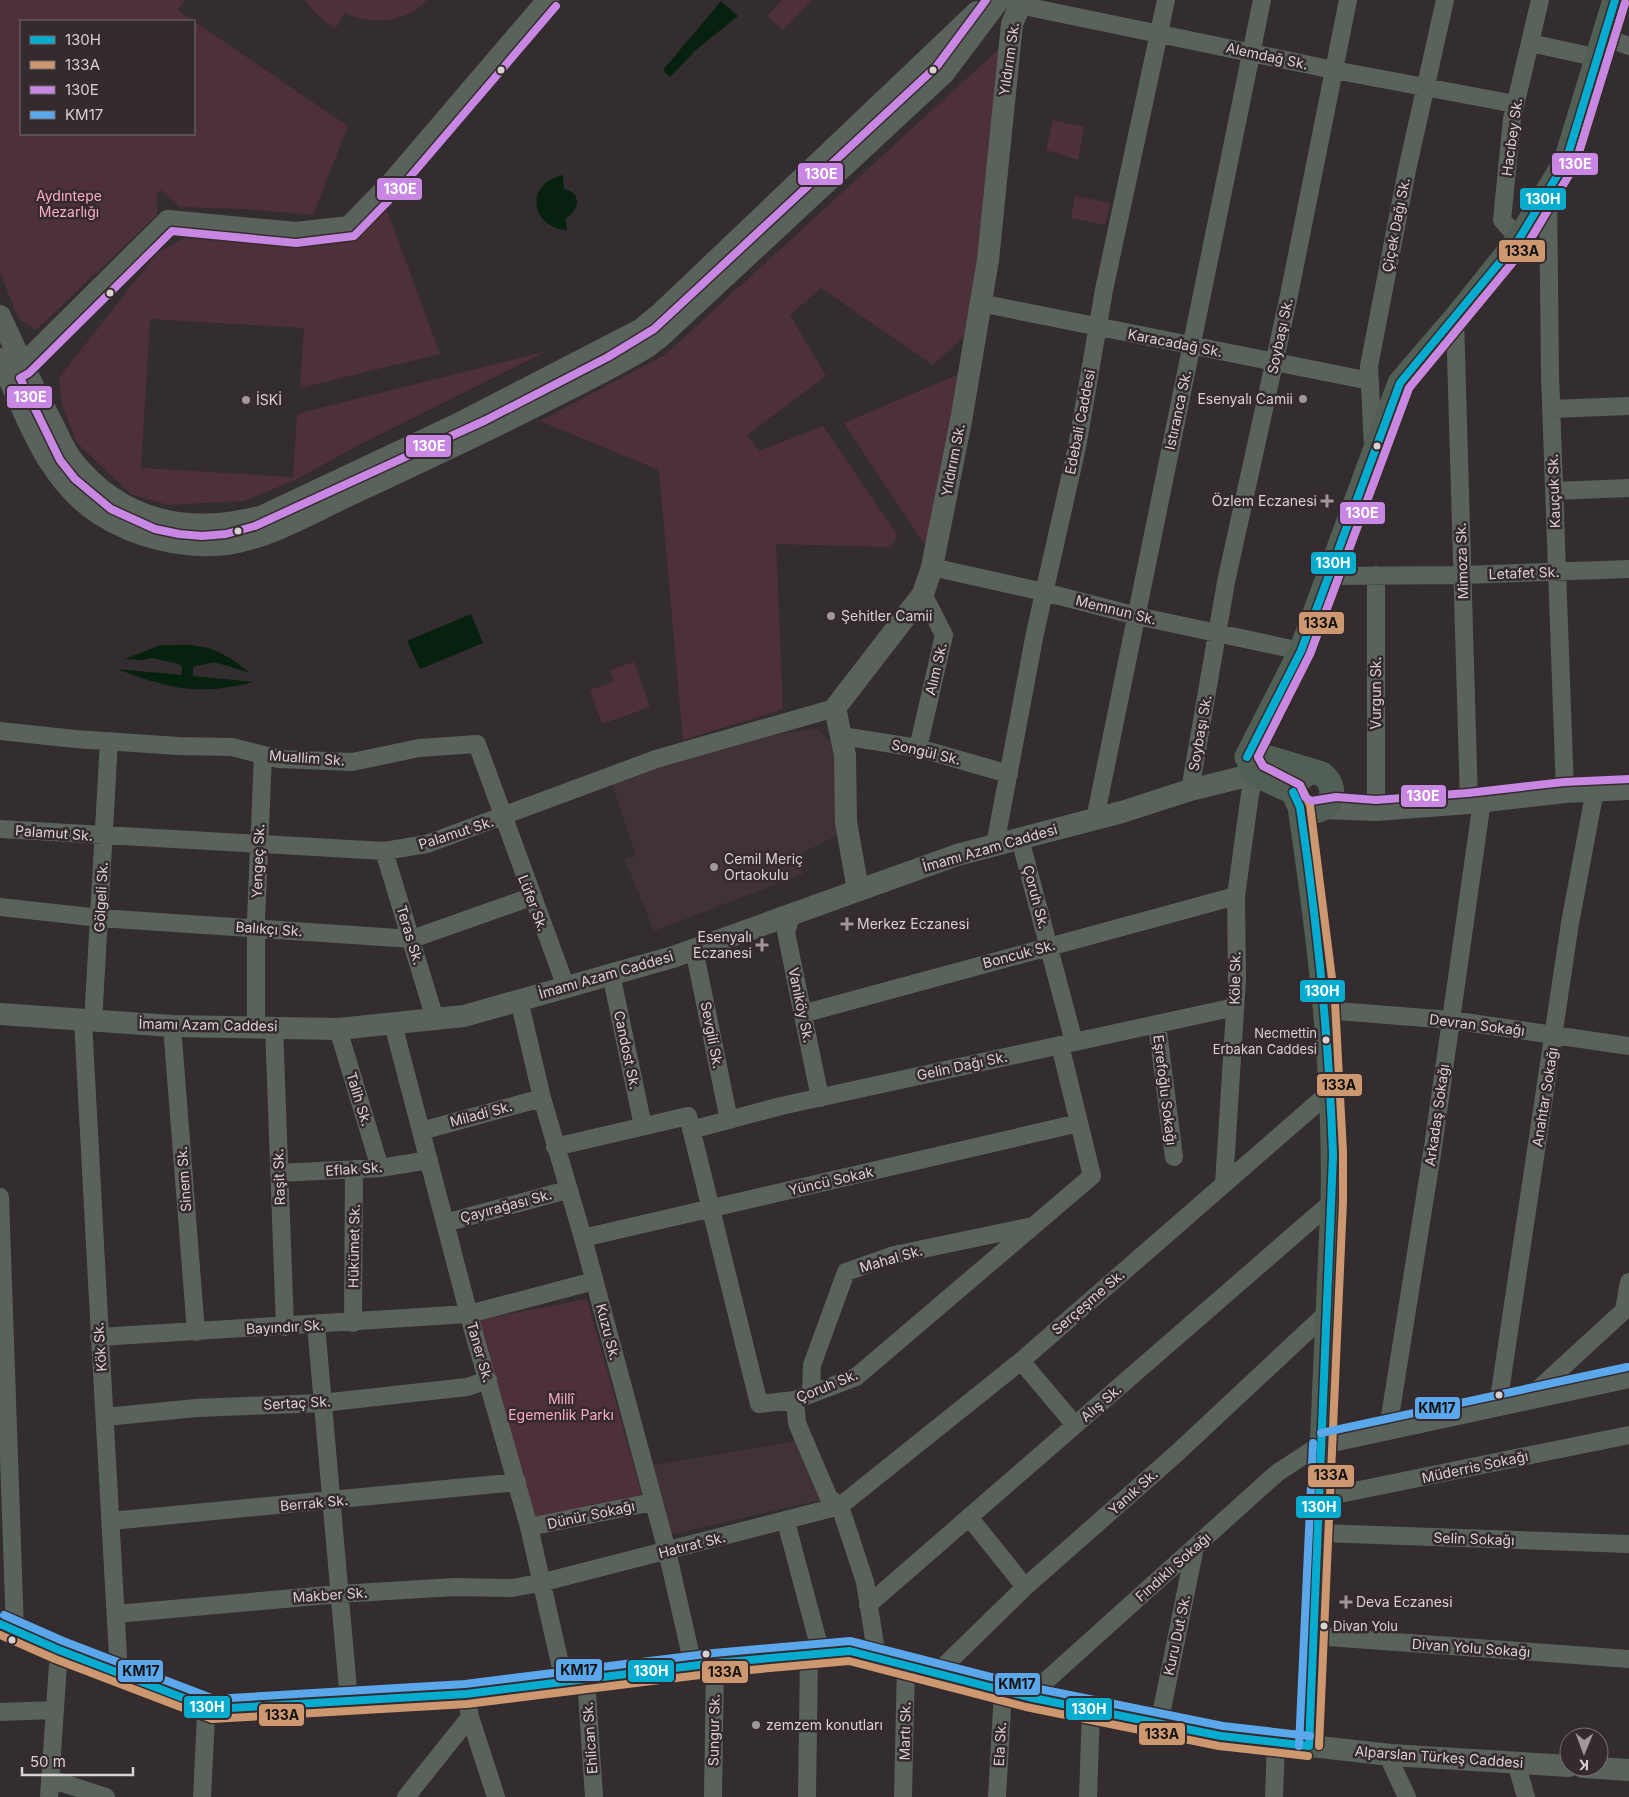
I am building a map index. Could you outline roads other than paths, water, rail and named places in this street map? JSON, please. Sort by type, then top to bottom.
[{"type":"main road","points":[[1257,763],[1330,576],[1373,453],[1400,383],[1456,319],[1520,239],[1566,161],[1615,0]]},
{"type":"main road","points":[[1257,763],[1320,778],[1332,794],[1308,804]]},
{"type":"main road","points":[[1257,763],[1308,804]]},
{"type":"main road","points":[[1309,1746],[1334,1201],[1334,1134],[1324,1010],[1309,873],[1308,804],[1296,781],[1320,778]]},
{"type":"street","points":[[10,366],[168,221],[296,233],[349,227],[390,186],[548,0]]},
{"type":"street","points":[[452,437],[640,330],[661,313],[991,0]]},
{"type":"street","name":"Edebali Caddesi","points":[[995,845],[1044,592],[1077,448],[1098,327],[1166,0]]},
{"type":"street","name":"Istıranca Sk.","points":[[1095,819],[1262,0]]},
{"type":"street","name":"Soybaşı Sk.","points":[[1190,790],[1226,582],[1274,362],[1348,0]]},
{"type":"street","name":"Çiçek Dağı Sk.","points":[[1373,453],[1369,366],[1445,0]]},
{"type":"street","name":"Hacıbey Sk.","points":[[1520,239],[1502,220],[1512,119],[1540,0]]},
{"type":"street","points":[[0,316],[10,366],[71,458],[94,484],[130,509],[148,517],[178,524],[210,526],[239,523],[263,516],[452,437],[632,356],[660,337],[944,73],[1013,2]]},
{"type":"street","name":"Alemdağ Sk.","points":[[1013,2],[1334,70],[1515,104]]},
{"type":"street","name":"Yıldırım Sk.","points":[[835,708],[923,594],[932,567],[961,421],[988,260],[1013,2]]},
{"type":"street","points":[[1530,44],[1601,48],[1629,46]]},
{"type":"street","name":"Kauçuk Sk.","points":[[1548,191],[1551,409],[1565,792]]},
{"type":"street","name":"Karacadağ Sk.","points":[[980,303],[1191,347],[1370,381]]},
{"type":"street","name":"Mimoza Sk.","points":[[1456,319],[1463,575],[1476,802]]},
{"type":"street","points":[[1551,409],[1629,406]]},
{"type":"street","points":[[1554,491],[1629,488]]},
{"type":"street","name":"Memnun Sk.","points":[[932,567],[1044,592],[1137,616],[1301,651]]},
{"type":"street","name":"Letafet Sk.","points":[[1330,576],[1463,575],[1629,569]]},
{"type":"street","name":"Vurgun Sk.","points":[[1376,575],[1376,810]]},
{"type":"street","name":"Alım Sk.","points":[[918,748],[944,635],[923,594]]},
{"type":"street","points":[[835,708],[845,755],[846,822],[858,890]]},
{"type":"street","name":"Palamut Sk.","points":[[0,829],[384,851],[427,844],[656,760],[835,708]]},
{"type":"street","name":"Muallim Sk.","points":[[0,730],[109,741],[232,747],[279,759],[352,762],[418,748],[476,744],[502,818]]},
{"type":"street","name":"Songül Sk.","points":[[842,736],[918,748],[1008,774]]},
{"type":"street","name":"Gölgeli Sk.","points":[[88,1021],[100,918],[109,741]]},
{"type":"street","name":"Yengeç Sk.","points":[[262,755],[256,928],[265,1027]]},
{"type":"street","name":"İmamı Azam Caddesi","points":[[0,1014],[172,1026],[338,1029],[464,1016],[566,988],[694,949],[957,855],[1095,819],[1190,790],[1257,763]]},
{"type":"street","name":"Köle Sk.","points":[[1224,1184],[1235,1006],[1236,896],[1250,794],[1257,763]]},
{"type":"street","points":[[1320,778],[1342,793],[1376,810]]},
{"type":"street","points":[[1308,804],[1376,810],[1476,802],[1565,792],[1629,789]]},
{"type":"street","name":"Anahtar Sokağı","points":[[1498,1405],[1570,923],[1595,790]]},
{"type":"street","name":"Arkadaş Sokağı","points":[[1388,1429],[1451,1020],[1476,802]]},
{"type":"street","name":"Lüfer Sk.","points":[[502,818],[566,988]]},
{"type":"street","name":"Çoruh Sk.","points":[[691,1130],[759,1404],[803,1396],[856,1377],[1092,1176],[1079,1122],[1049,946],[1020,839]]},
{"type":"street","name":"Teras Sk.","points":[[384,851],[435,1019]]},
{"type":"street","name":"Boncuk Sk.","points":[[802,1014],[1236,896]]},
{"type":"street","name":"Balıkçı Sk.","points":[[0,907],[100,918],[412,939],[531,897]]},
{"type":"street","name":"Vaniköy Sk.","points":[[792,914],[786,932],[820,1098]]},
{"type":"street","name":"Sevgili Sk.","points":[[694,949],[729,1120]]},
{"type":"street","name":"Candost Sk.","points":[[611,974],[643,1126]]},
{"type":"street","name":"Kuzu Sk.","points":[[518,1000],[555,1147],[583,1238],[653,1502],[704,1664]]},
{"type":"street","name":"Gelin Dağı Sk.","points":[[691,1130],[820,1098],[1235,1006]]},
{"type":"street","name":"Devran Sokağı","points":[[1324,1010],[1451,1020],[1629,1046]]},
{"type":"street","name":"Kök Sk.","points":[[88,1021],[100,1338],[112,1521],[119,1674]]},
{"type":"street","name":"Taner Sk.","points":[[393,1024],[469,1314],[544,1582],[575,1680]]},
{"type":"street","name":"Eşrefoğlu Sokağı","points":[[1157,1024],[1174,1157]]},
{"type":"street","name":"Sinem Sk.","points":[[172,1026],[196,1332]]},
{"type":"street","name":"Raşit Sk.","points":[[265,1027],[279,1173],[285,1327]]},
{"type":"street","name":"Talih Sk.","points":[[338,1029],[380,1168]]},
{"type":"street","name":"Serçeşme Sk.","points":[[840,1506],[1021,1361],[1331,1091]]},
{"type":"street","name":"Miladi Sk.","points":[[421,1130],[542,1098]]},
{"type":"street","points":[[555,1147],[688,1116],[691,1130]]},
{"type":"street","name":"Yüncü Sokak","points":[[583,1238],[710,1210],[1079,1122]]},
{"type":"street","name":"Eflak Sk.","points":[[279,1173],[380,1168],[429,1160]]},
{"type":"street","name":"Hükümet Sk.","points":[[353,1323],[354,1169]]},
{"type":"street","name":"Çayırağası Sk.","points":[[445,1222],[568,1190]]},
{"type":"street","points":[[0,1197],[7,1627],[59,1650],[212,1709],[206,1717],[202,1797]]},
{"type":"street","name":"Alış Sk.","points":[[868,1605],[1334,1201]]},
{"type":"street","name":"Mahal Sk.","points":[[803,1396],[812,1365],[846,1272],[894,1255],[1031,1226]]},
{"type":"street","name":"Bayındır Sk.","points":[[100,1338],[469,1314],[594,1281]]},
{"type":"street","points":[[1531,1396],[1627,1308],[1629,1282]]},
{"type":"street","name":"Yanık Sk.","points":[[937,1673],[1025,1587],[1176,1454],[1328,1310]]},
{"type":"street","points":[[316,1325],[348,1701]]},
{"type":"street","points":[[1021,1361],[1076,1425]]},
{"type":"street","name":"Sertaç Sk.","points":[[105,1417],[196,1408],[322,1402],[467,1386],[488,1380]]},
{"type":"street","points":[[1323,1443],[1498,1405],[1531,1396],[1628,1380]]},
{"type":"street","points":[[803,1396],[797,1423],[828,1498],[840,1506],[864,1582],[877,1657]]},
{"type":"street","name":"Müderris Sokağı","points":[[1320,1498],[1629,1435]]},
{"type":"street","name":"Fındıklı Sokağı","points":[[1028,1697],[1277,1473],[1323,1443]]},
{"type":"street","name":"Berrak Sk.","points":[[112,1521],[517,1482]]},
{"type":"street","name":"Dünür Sokağı","points":[[529,1527],[653,1502]]},
{"type":"street","name":"Hatırat Sk.","points":[[544,1582],[786,1522],[840,1506]]},
{"type":"street","points":[[969,1518],[1025,1587]]},
{"type":"street","points":[[786,1522],[815,1654],[807,1797]]},
{"type":"street","name":"Selin Sokağı","points":[[1319,1533],[1629,1544]]},
{"type":"street","name":"Kuru Dut Sk.","points":[[1158,1724],[1195,1547]]},
{"type":"street","name":"Makber Sk.","points":[[116,1614],[339,1594],[455,1587],[512,1588],[544,1582]]},
{"type":"street","name":"Divan Yolu Sokağı","points":[[1314,1636],[1629,1659]]},
{"type":"street","points":[[50,1797],[59,1650]]},
{"type":"street","name":"Alparslan Türkeş Caddesi","points":[[212,1709],[466,1694],[704,1664],[850,1651],[1028,1697],[1221,1736],[1391,1755],[1559,1765]]},
{"type":"street","name":"Sungur Sk.","points":[[704,1664],[713,1797]]},
{"type":"street","name":"Martı Sk.","points":[[904,1797],[906,1665]]},
{"type":"street","name":"Ehlican Sk.","points":[[575,1680],[594,1797]]},
{"type":"street","name":"Ela Sk.","points":[[997,1797],[1003,1691]]},
{"type":"street","points":[[466,1694],[470,1717],[496,1797]]},
{"type":"street","points":[[0,1712],[54,1710]]},
{"type":"street","points":[[1088,1797],[1091,1710]]},
{"type":"street","points":[[406,1797],[470,1717]]},
{"type":"street","points":[[1274,1797],[1276,1742]]},
{"type":"street","points":[[1391,1755],[1392,1764],[1407,1797]]},
{"type":"street","points":[[1516,1763],[1526,1797]]},
{"type":"street","points":[[1609,1769],[1629,1770]]},
{"type":"street","points":[[50,1779],[106,1797]]},
{"type":"place","name":"Esenyalı Camii","points":[[1303,399]]},
{"type":"place","name":"İSKİ","points":[[246,400]]},
{"type":"place","name":"Özlem Eczanesi","points":[[1327,501]]},
{"type":"place","name":"Şehitler Camii","points":[[831,616]]},
{"type":"place","name":"Cemil Meriç Ortaokulu","points":[[714,867]]},
{"type":"place","name":"Merkez Eczanesi","points":[[847,924]]},
{"type":"place","name":"Esenyalı Eczanesi","points":[[762,945]]},
{"type":"place","name":"Necmettin Erbakan Caddesi","points":[[1326,1040]]},
{"type":"place","name":"Deva Eczanesi","points":[[1346,1602]]},
{"type":"place","name":"Divan Yolu","points":[[1324,1626]]},
{"type":"place","name":"zemzem konutları","points":[[756,1725]]},
{"type":"park label","name":"Aydıntepe Mezarlığı","points":[[69,204]]},
{"type":"park label","name":"Millî Egemenlik Parkı","points":[[561,1408]]}]
